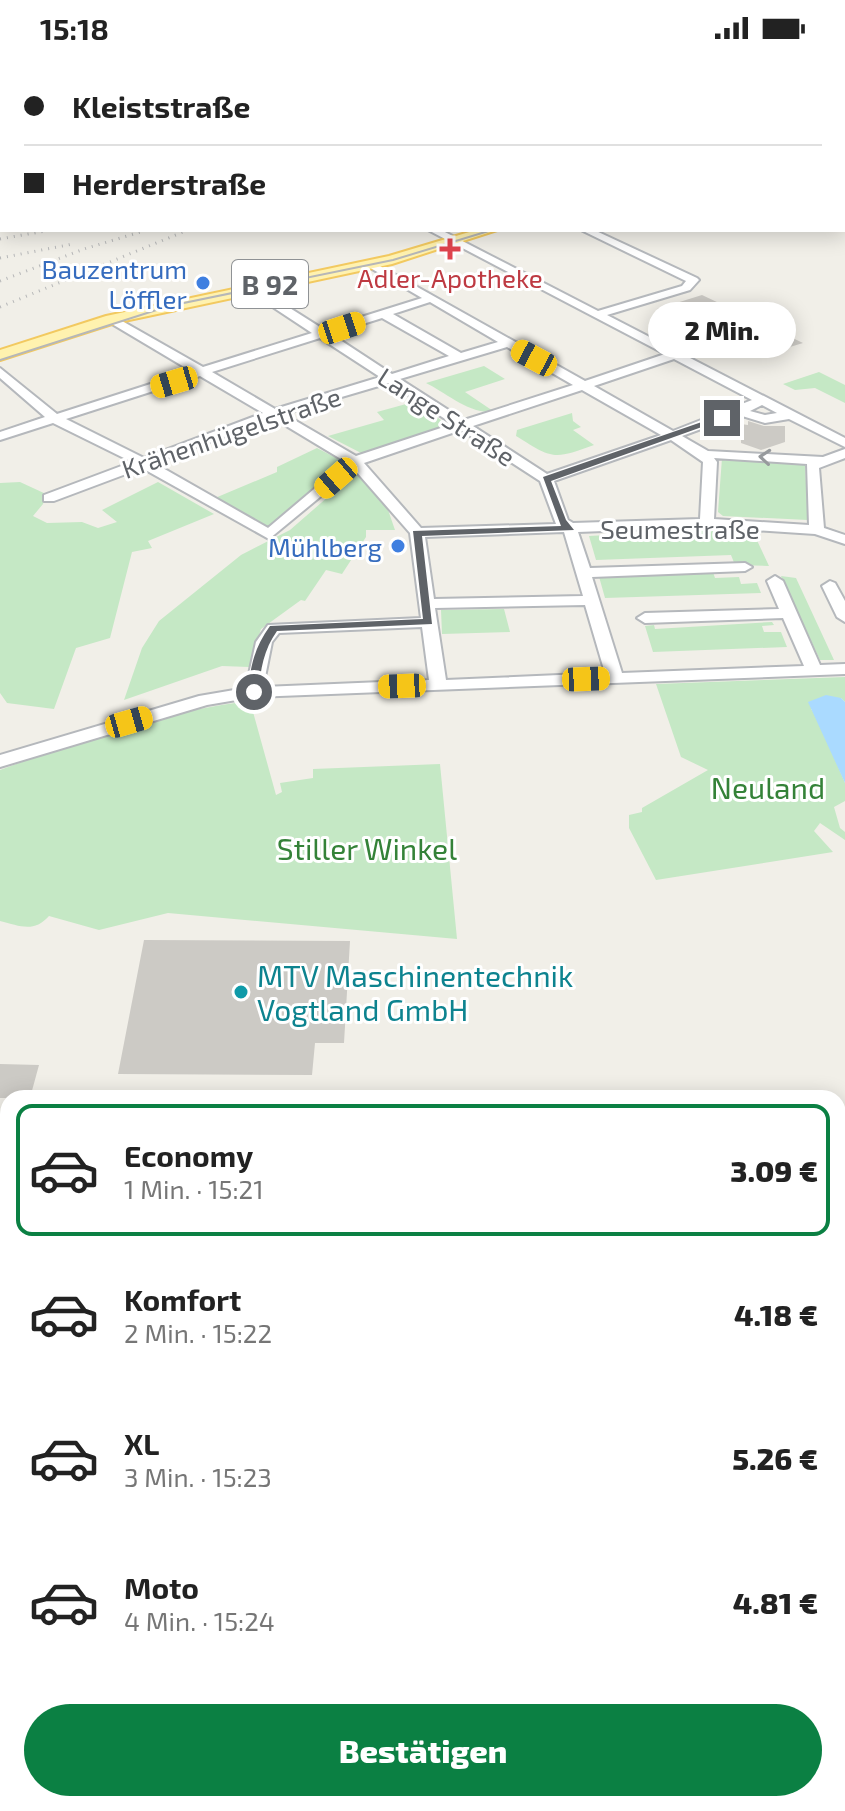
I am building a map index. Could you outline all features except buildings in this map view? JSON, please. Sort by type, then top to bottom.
[{"type":"main road","name":"B 92","points":[[0,355],[143,312],[371,264],[484,232]]},
{"type":"main road","name":"B 92","points":[[0,364],[115,321]]},
{"type":"street","points":[[437,232],[845,443]]},
{"type":"street","points":[[590,232],[693,280],[686,288],[596,315]]},
{"type":"street","points":[[371,264],[706,455],[710,459],[707,523]]},
{"type":"street","name":"Lange Straße","points":[[251,288],[546,479],[562,522],[570,528],[589,600],[615,678]]},
{"type":"street","points":[[0,436],[429,299]]},
{"type":"street","points":[[384,314],[459,357]]},
{"type":"street","points":[[115,321],[355,461],[406,517],[417,533],[438,685]]},
{"type":"street","name":"Krähenhügelstraße","points":[[49,498],[275,413],[506,343]]},
{"type":"street","points":[[0,372],[55,419],[142,462],[269,535],[355,461],[675,355]]},
{"type":"street","points":[[546,479],[763,400]]},
{"type":"street","points":[[737,411],[765,419],[790,415]]},
{"type":"street","points":[[706,455],[719,453],[824,461]]},
{"type":"street","points":[[817,530],[812,466],[845,453]]},
{"type":"street","name":"Seumestraße","points":[[417,533],[707,523],[817,530],[845,540]]},
{"type":"street","points":[[582,573],[745,567]]},
{"type":"street","points":[[775,581],[814,671]]},
{"type":"street","points":[[830,586],[845,617]]},
{"type":"street","points":[[425,604],[589,600]]},
{"type":"street","points":[[645,618],[789,613]]},
{"type":"street","points":[[254,692],[255,673],[267,634],[282,627],[428,622]]},
{"type":"street","points":[[0,761],[205,700],[254,692],[845,669]]},
{"type":"green space","points":[[484,366],[505,379],[465,392],[493,411],[468,407],[426,383]]},
{"type":"green space","points":[[819,372],[845,385],[845,403],[815,388],[795,390],[783,384]]},
{"type":"green space","points":[[417,401],[447,425],[361,453],[328,436],[384,420],[377,412]]},
{"type":"green space","points":[[572,413],[573,421],[581,427],[573,430],[594,445],[554,455],[516,436],[517,430]]},
{"type":"green space","points":[[317,448],[344,462],[343,465],[271,526],[260,526],[215,498],[277,472],[277,467]]},
{"type":"green space","points":[[722,458],[799,462],[805,465],[808,520],[723,516],[718,512]]},
{"type":"green space","points":[[360,472],[386,504],[395,530],[366,530],[366,537],[342,574],[326,570],[305,601],[301,600],[261,629],[249,667],[222,666],[124,700],[142,648],[159,621],[241,555],[290,530]]},
{"type":"green space","points":[[20,482],[46,494],[43,504],[33,516],[47,523],[82,522],[98,528],[117,522],[102,510],[158,482],[214,514],[148,541],[152,548],[132,552],[110,638],[76,648],[54,709],[7,703],[0,693],[0,483]]},
{"type":"green space","points":[[702,530],[754,534],[769,566],[735,565],[731,555],[596,560],[589,536]]},
{"type":"green space","points":[[712,569],[715,578],[739,577],[741,584],[757,583],[761,593],[605,598],[598,573]]},
{"type":"green space","points":[[781,576],[796,578],[834,660],[820,660]]},
{"type":"green space","points":[[504,609],[510,632],[442,634],[441,610]]},
{"type":"green space","points":[[772,622],[774,625],[762,626],[764,632],[781,632],[787,647],[653,652],[645,626],[654,625],[655,629]]},
{"type":"green space","name":"Neuland","points":[[845,677],[845,702],[841,698],[811,709],[845,783],[845,801],[834,807],[840,828],[845,832],[845,840],[820,823],[814,831],[833,852],[656,880],[629,828],[629,815],[642,812],[642,808],[708,770],[681,757],[656,684]]},
{"type":"green space","name":"Stiller Winkel","points":[[250,701],[276,795],[282,792],[280,783],[313,778],[313,769],[440,764],[457,939],[168,913],[99,930],[49,916],[32,926],[0,921],[0,770],[154,719]]},
{"type":"water","points":[[826,695],[845,702],[845,783],[808,702]]},
{"type":"tram line","points":[[0,360],[169,306],[393,260],[485,232]]},
{"type":"railway","points":[[0,239],[40,232]]},
{"type":"railway","points":[[0,281],[84,249],[140,232]]},
{"type":"railway","points":[[0,307],[183,232]]},
{"type":"railway","points":[[0,258],[73,244]]},
{"type":"place","name":"Adler-Apotheke","points":[[450,249]]},
{"type":"place","name":"Bauzentrum Löffler","points":[[203,283]]},
{"type":"place","name":"Mühlberg","points":[[398,546]]},
{"type":"place","name":"MTV Maschinentechnik Vogtland GmbH","points":[[241,992]]},
{"type":"route","points":[[254,692],[255,673],[264,642],[274,628],[428,622],[417,533],[570,528],[562,522],[546,479],[722,418]]}]
